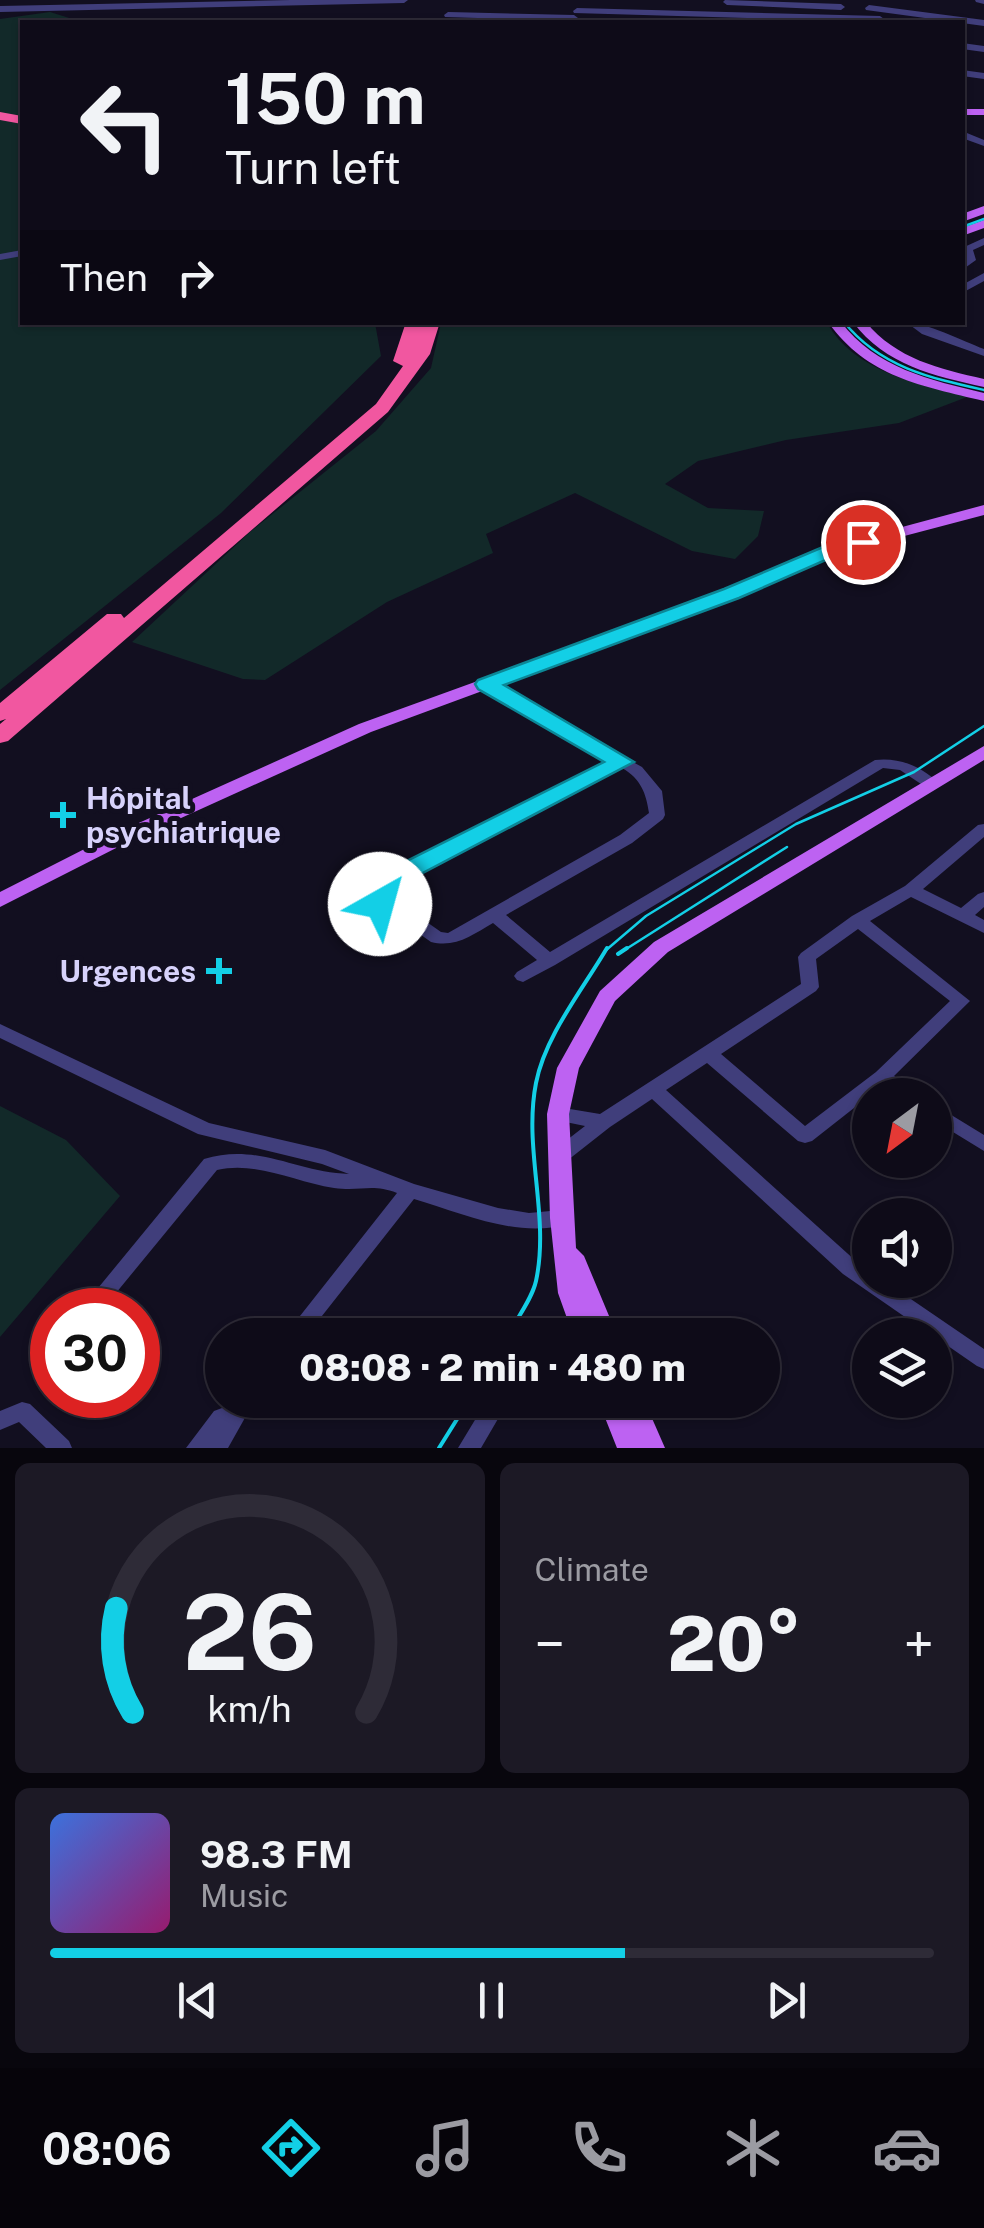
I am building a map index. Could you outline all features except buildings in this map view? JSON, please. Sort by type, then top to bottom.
[{"type":"highway","points":[[0,714],[375,397],[408,351],[414,325]]},
{"type":"highway","points":[[0,736],[382,408],[421,354],[431,325]]},
{"type":"main road","points":[[836,325],[852,345],[888,368],[984,397]]},
{"type":"main road","points":[[862,325],[880,344],[904,359],[984,384]]},
{"type":"main road","points":[[0,900],[285,762],[365,728],[732,594],[830,551],[984,510]]},
{"type":"main road","points":[[578,1318],[570,1293],[563,1228],[558,1114],[568,1068],[597,1011],[647,956],[984,752]]},
{"type":"main road","points":[[563,1228],[598,1318]]},
{"type":"main road","points":[[618,1418],[630,1448]]},
{"type":"main road","points":[[640,1418],[652,1448]]},
{"type":"street","points":[[0,9],[24,4],[404,0]]},
{"type":"street","points":[[722,16],[728,1],[955,20]]},
{"type":"street","points":[[448,15],[615,12],[652,18],[821,20],[878,12]]},
{"type":"street","points":[[611,20],[615,12]]},
{"type":"street","points":[[972,263],[967,248],[984,241]]},
{"type":"street","points":[[916,325],[984,353]]},
{"type":"street","points":[[386,901],[444,940],[496,916],[626,839],[657,815],[654,791],[637,770],[486,684]]},
{"type":"street","points":[[386,882],[391,892],[386,901],[373,906],[359,906],[349,899],[346,890],[354,881],[367,876],[386,882],[622,762]]},
{"type":"street","points":[[523,976],[880,763],[904,766],[932,784]]},
{"type":"street","points":[[560,1155],[602,1122],[810,987],[807,958],[858,920],[910,890],[984,829]]},
{"type":"street","points":[[910,890],[984,927]]},
{"type":"street","points":[[964,915],[984,898]]},
{"type":"street","points":[[496,916],[549,961]]},
{"type":"street","points":[[710,1055],[798,1134],[805,1136],[882,1077],[961,1001],[858,920]]},
{"type":"street","points":[[0,1030],[206,1129],[325,1156],[410,1190],[498,1216],[563,1228]]},
{"type":"street","points":[[654,1090],[850,1268],[984,1360]]},
{"type":"street","points":[[558,1114],[602,1122]]},
{"type":"street","points":[[952,1123],[984,1144]]},
{"type":"street","points":[[108,1288],[211,1164],[233,1160],[350,1183],[381,1177]]},
{"type":"street","points":[[309,1318],[410,1190]]},
{"type":"street","points":[[0,1421],[22,1411],[61,1448]]},
{"type":"street","points":[[197,1448],[222,1418]]},
{"type":"street","points":[[216,1448],[234,1418]]},
{"type":"street","points":[[469,1448],[487,1418]]},
{"type":"green space","points":[[50,12],[76,20],[20,20],[20,325],[375,325],[381,356],[221,513],[0,690],[0,19]]},
{"type":"green space","points":[[441,325],[828,325],[853,353],[870,364],[908,381],[967,397],[899,423],[786,440],[698,461],[665,484],[708,508],[764,511],[758,536],[735,559],[692,551],[575,493],[486,534],[493,553],[387,602],[265,680],[243,679],[132,642],[250,532],[376,431],[431,368]]},
{"type":"green space","points":[[0,1106],[66,1140],[120,1196],[42,1288],[30,1288],[30,1302],[0,1337]]},
{"type":"tram line","points":[[965,226],[984,219]]},
{"type":"tram line","points":[[847,325],[890,360],[925,375],[984,390]]},
{"type":"tram line","points":[[605,951],[646,916],[796,824],[914,772],[984,726]]},
{"type":"tram line","points":[[623,951],[787,847]]},
{"type":"tram line","points":[[618,954],[627,948]]},
{"type":"tram line","points":[[518,1318],[534,1288],[539,1257],[532,1133],[536,1083],[556,1030],[605,951]]},
{"type":"tram line","points":[[439,1448],[458,1418]]},
{"type":"place","name":"Hôpital psychiatrique","points":[[63,815]]},
{"type":"place","name":"Urgences","points":[[219,971]]},
{"type":"route","points":[[380,904],[390,896],[386,882],[622,762],[486,684],[732,594],[830,551],[863,542]]}]
